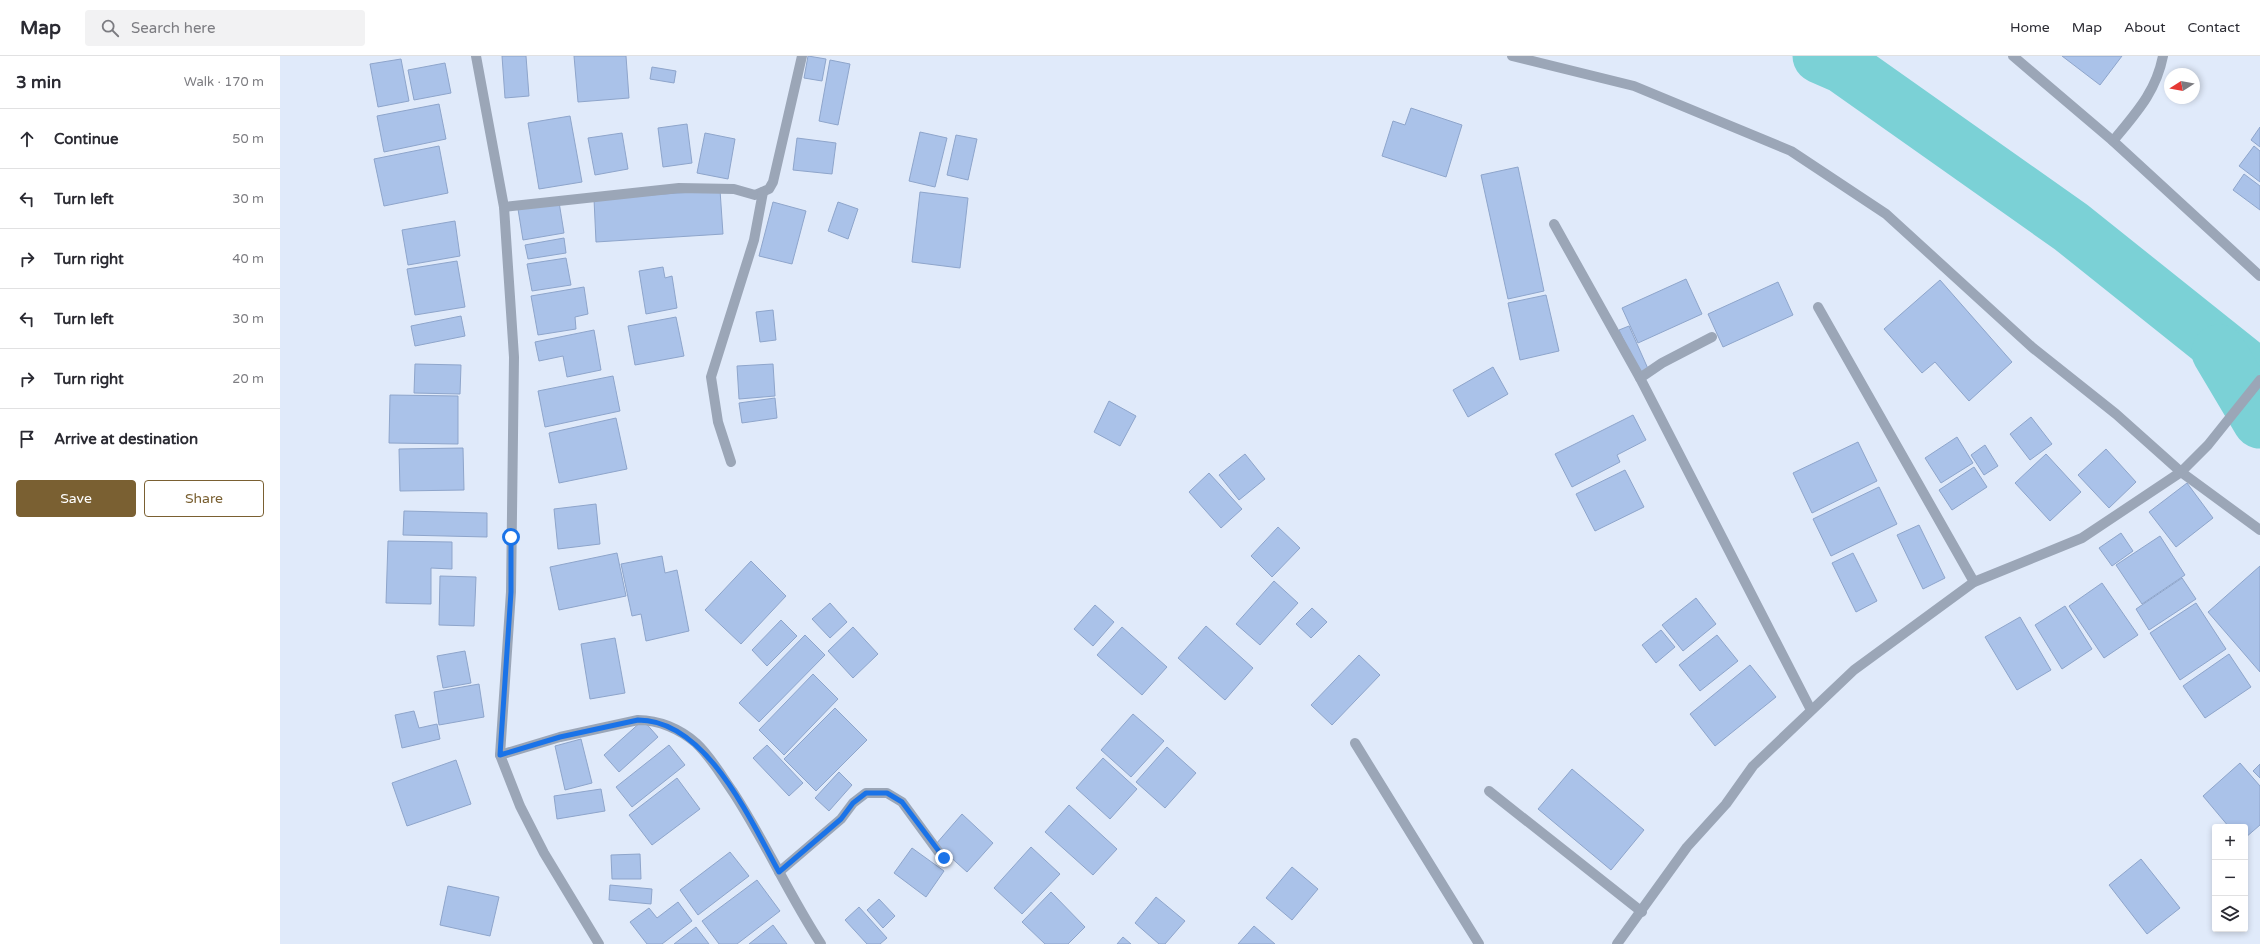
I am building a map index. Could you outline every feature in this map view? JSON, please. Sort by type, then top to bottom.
[{"type":"street","points":[[476,56],[504,207],[514,357],[511,592],[500,755],[520,806],[544,853],[600,944]]},
{"type":"street","points":[[504,207],[679,188],[734,189],[755,195],[769,189],[773,182],[802,56]]},
{"type":"street","points":[[1512,56],[1634,86],[1791,151],[1886,214],[2033,348],[2116,414],[2181,472],[2260,530]]},
{"type":"street","points":[[2013,56],[2112,141],[2260,276]]},
{"type":"street","points":[[2112,141],[2152,92],[2160,72],[2163,56]]},
{"type":"street","points":[[731,462],[718,422],[711,377],[754,240],[763,192]]},
{"type":"street","points":[[1554,224],[1640,378],[1811,710]]},
{"type":"street","points":[[1818,307],[1974,582]]},
{"type":"street","points":[[1640,378],[1662,363],[1712,337]]},
{"type":"street","points":[[1617,944],[1642,912],[1687,847],[1726,804],[1753,766],[1854,670],[1974,582],[2082,538],[2181,472],[2208,445],[2260,380]]},
{"type":"street","points":[[500,755],[560,737],[638,720],[651,720],[676,730],[695,743],[715,765],[744,809],[779,872],[822,944]]},
{"type":"street","points":[[1355,743],[1479,944]]},
{"type":"street","points":[[1489,791],[1642,912]]},
{"type":"street","points":[[779,872],[841,819],[853,803],[866,793],[887,793],[902,802],[944,858]]},
{"type":"building","points":[[502,56],[526,56],[529,96],[505,98]]},
{"type":"building","points":[[574,56],[626,56],[629,98],[578,102]]},
{"type":"building","points":[[808,56],[826,59],[822,81],[804,78]]},
{"type":"building","points":[[2062,56],[2122,56],[2100,85]]},
{"type":"building","points":[[401,59],[409,101],[378,107],[370,64]]},
{"type":"building","points":[[830,60],[850,64],[838,125],[819,121]]},
{"type":"building","points":[[445,63],[451,93],[414,100],[408,70]]},
{"type":"building","points":[[652,67],[676,71],[674,83],[650,79]]},
{"type":"building","points":[[439,104],[446,139],[384,152],[377,116]]},
{"type":"building","points":[[1411,108],[1462,125],[1446,177],[1382,156],[1393,121],[1405,125]]},
{"type":"building","points":[[570,116],[582,182],[539,189],[528,123]]},
{"type":"building","points":[[687,124],[692,163],[663,167],[658,128]]},
{"type":"building","points":[[2260,127],[2260,147],[2251,140]]},
{"type":"building","points":[[920,132],[947,138],[935,187],[909,181]]},
{"type":"building","points":[[622,133],[628,169],[595,175],[588,138]]},
{"type":"building","points":[[705,133],[735,139],[728,179],[697,173]]},
{"type":"building","points":[[956,135],[977,139],[968,180],[947,175]]},
{"type":"building","points":[[797,138],[836,143],[832,174],[793,170]]},
{"type":"building","points":[[439,146],[448,193],[384,206],[374,159]]},
{"type":"building","points":[[2254,146],[2260,151],[2260,182],[2239,166]]},
{"type":"building","points":[[1518,167],[1544,291],[1508,299],[1481,175]]},
{"type":"building","points":[[2244,174],[2260,186],[2260,210],[2233,190]]},
{"type":"building","points":[[720,190],[723,234],[596,242],[594,199]]},
{"type":"building","points":[[920,192],[968,198],[960,268],[912,262]]},
{"type":"building","points":[[559,202],[564,233],[523,240],[518,209]]},
{"type":"building","points":[[773,202],[806,211],[792,264],[759,256]]},
{"type":"building","points":[[838,202],[858,209],[848,239],[828,231]]},
{"type":"building","points":[[455,221],[460,256],[408,265],[402,230]]},
{"type":"building","points":[[564,238],[566,253],[528,259],[525,245]]},
{"type":"building","points":[[566,258],[571,285],[532,291],[527,264]]},
{"type":"building","points":[[457,261],[465,307],[415,315],[407,269]]},
{"type":"building","points":[[663,267],[665,278],[672,276],[677,308],[646,314],[639,271]]},
{"type":"building","points":[[1686,279],[1702,314],[1638,343],[1622,308]]},
{"type":"building","points":[[1940,280],[2012,362],[1969,401],[1935,362],[1922,373],[1884,329]]},
{"type":"building","points":[[1778,282],[1793,315],[1723,347],[1708,314]]},
{"type":"building","points":[[584,287],[588,314],[575,317],[576,329],[538,335],[531,296]]},
{"type":"building","points":[[1546,295],[1559,351],[1520,360],[1508,303]]},
{"type":"building","points":[[773,310],[776,340],[760,342],[756,312]]},
{"type":"building","points":[[461,316],[465,336],[415,346],[411,326]]},
{"type":"building","points":[[676,317],[684,356],[635,365],[628,326]]},
{"type":"building","points":[[1629,326],[1649,371],[1640,375],[1619,330]]},
{"type":"building","points":[[594,330],[601,370],[567,377],[563,356],[539,361],[535,342]]},
{"type":"building","points":[[415,364],[461,365],[460,394],[414,393]]},
{"type":"building","points":[[773,364],[775,396],[739,399],[737,366]]},
{"type":"building","points":[[1493,367],[1508,394],[1468,417],[1453,390]]},
{"type":"building","points":[[613,376],[620,411],[545,427],[538,391]]},
{"type":"building","points":[[390,395],[458,396],[458,444],[389,443]]},
{"type":"building","points":[[775,398],[777,418],[742,423],[739,403]]},
{"type":"building","points":[[1109,401],[1136,416],[1120,446],[1094,432]]},
{"type":"building","points":[[1633,415],[1646,440],[1617,455],[1620,462],[1572,487],[1555,454]]},
{"type":"building","points":[[2031,417],[2052,444],[2030,460],[2010,434]]},
{"type":"building","points":[[616,418],[627,469],[559,483],[549,433]]},
{"type":"building","points":[[1957,437],[1973,463],[1941,483],[1925,458]]},
{"type":"building","points":[[1858,442],[1877,481],[1812,513],[1793,473]]},
{"type":"building","points":[[1985,445],[1998,466],[1984,475],[1971,455]]},
{"type":"building","points":[[463,448],[464,490],[400,491],[399,449]]},
{"type":"building","points":[[2106,449],[2136,482],[2109,508],[2078,475]]},
{"type":"building","points":[[1245,454],[1265,479],[1239,500],[1219,475]]},
{"type":"building","points":[[2046,454],[2081,492],[2050,521],[2015,483]]},
{"type":"building","points":[[1974,467],[1987,487],[1952,510],[1939,490]]},
{"type":"building","points":[[1625,470],[1644,507],[1595,531],[1576,494]]},
{"type":"building","points":[[1209,473],[1242,509],[1221,528],[1189,492]]},
{"type":"building","points":[[2187,483],[2213,518],[2176,547],[2149,512]]},
{"type":"building","points":[[1879,487],[1897,524],[1831,556],[1813,519]]},
{"type":"building","points":[[596,504],[600,544],[558,549],[554,509]]},
{"type":"building","points":[[404,511],[487,513],[487,537],[403,535]]},
{"type":"building","points":[[1919,525],[1945,578],[1923,589],[1897,535]]},
{"type":"building","points":[[1278,527],[1300,548],[1272,577],[1251,556]]},
{"type":"building","points":[[2121,533],[2133,551],[2112,566],[2099,548]]},
{"type":"building","points":[[2160,536],[2185,575],[2142,604],[2116,565]]},
{"type":"building","points":[[388,541],[452,542],[452,569],[431,568],[431,604],[386,603]]},
{"type":"building","points":[[617,553],[626,596],[559,610],[550,567]]},
{"type":"building","points":[[1853,553],[1877,601],[1856,612],[1832,563]]},
{"type":"building","points":[[662,556],[665,573],[677,570],[689,631],[646,641],[641,614],[632,616],[621,564]]},
{"type":"building","points":[[751,561],[786,596],[741,644],[705,610]]},
{"type":"building","points":[[2260,566],[2260,672],[2208,612]]},
{"type":"building","points":[[440,576],[476,577],[474,626],[439,625]]},
{"type":"building","points":[[2182,578],[2196,599],[2149,630],[2136,609]]},
{"type":"building","points":[[1274,581],[1298,603],[1260,645],[1236,624]]},
{"type":"building","points":[[2102,583],[2138,635],[2104,658],[2069,606]]},
{"type":"building","points":[[1696,598],[1716,624],[1683,651],[1662,625]]},
{"type":"building","points":[[830,603],[847,622],[830,638],[812,619]]},
{"type":"building","points":[[2196,603],[2226,649],[2180,680],[2150,633]]},
{"type":"building","points":[[1095,605],[1114,622],[1093,646],[1074,629]]},
{"type":"building","points":[[2065,606],[2092,649],[2062,669],[2035,625]]},
{"type":"building","points":[[1312,608],[1327,622],[1311,638],[1296,624]]},
{"type":"building","points":[[2020,617],[2051,670],[2017,690],[1985,637]]},
{"type":"building","points":[[781,620],[797,636],[767,666],[752,650]]},
{"type":"building","points":[[1206,626],[1253,668],[1225,700],[1178,658]]},
{"type":"building","points":[[853,627],[878,654],[853,678],[828,651]]},
{"type":"building","points":[[1122,627],[1167,667],[1142,695],[1097,655]]},
{"type":"building","points":[[1661,630],[1675,647],[1656,663],[1642,645]]},
{"type":"building","points":[[805,635],[825,655],[759,722],[739,703]]},
{"type":"building","points":[[1717,635],[1738,661],[1700,691],[1679,665]]},
{"type":"building","points":[[615,638],[625,693],[590,699],[581,644]]},
{"type":"building","points":[[465,651],[471,683],[443,688],[437,656]]},
{"type":"building","points":[[2229,654],[2251,687],[2205,718],[2183,686]]},
{"type":"building","points":[[1359,655],[1380,675],[1332,725],[1311,705]]},
{"type":"building","points":[[1750,665],[1776,697],[1715,746],[1690,714]]},
{"type":"building","points":[[813,674],[838,699],[784,755],[759,730]]},
{"type":"building","points":[[479,684],[484,717],[439,725],[434,692]]},
{"type":"building","points":[[835,708],[867,740],[816,791],[784,759]]},
{"type":"building","points":[[414,711],[419,728],[437,724],[440,739],[402,748],[395,715]]},
{"type":"building","points":[[1133,714],[1164,741],[1131,777],[1101,750]]},
{"type":"building","points":[[643,720],[658,737],[619,772],[604,755]]},
{"type":"building","points":[[581,739],[592,783],[565,790],[555,746]]},
{"type":"building","points":[[669,745],[685,765],[632,807],[616,787]]},
{"type":"building","points":[[767,745],[803,783],[789,796],[753,758]]},
{"type":"building","points":[[1167,747],[1196,773],[1165,808],[1136,782]]},
{"type":"building","points":[[1103,758],[1137,789],[1110,819],[1076,788]]},
{"type":"building","points":[[456,760],[471,804],[407,826],[392,783]]},
{"type":"building","points":[[2240,763],[2260,786],[2260,825],[2248,835],[2248,824],[2226,824],[2203,796]]},
{"type":"building","points":[[2260,764],[2260,778],[2253,771]]},
{"type":"building","points":[[1572,769],[1644,830],[1611,870],[1538,809]]},
{"type":"building","points":[[839,772],[852,785],[829,811],[815,798]]},
{"type":"building","points":[[677,778],[700,809],[652,845],[629,815]]},
{"type":"building","points":[[601,789],[605,811],[557,819],[554,796]]},
{"type":"building","points":[[1069,805],[1117,849],[1093,875],[1045,832]]},
{"type":"building","points":[[962,814],[993,843],[967,872],[936,844]]},
{"type":"building","points":[[1031,847],[1060,874],[1022,914],[994,888]]},
{"type":"building","points":[[912,848],[944,871],[926,897],[894,873]]},
{"type":"building","points":[[730,852],[749,876],[698,915],[680,890]]},
{"type":"building","points":[[640,854],[641,879],[612,879],[611,855]]},
{"type":"building","points":[[2141,859],[2180,908],[2147,934],[2109,885]]},
{"type":"building","points":[[1292,867],[1318,889],[1292,920],[1266,898]]},
{"type":"building","points":[[757,880],[780,911],[737,944],[719,944],[702,921]]},
{"type":"building","points":[[610,885],[652,889],[651,904],[609,900]]},
{"type":"building","points":[[448,886],[499,897],[490,936],[440,925]]},
{"type":"building","points":[[1051,892],[1085,927],[1068,944],[1045,944],[1022,922]]},
{"type":"building","points":[[1156,897],[1185,921],[1165,944],[1159,944],[1135,923]]},
{"type":"building","points":[[879,899],[895,916],[883,928],[867,910]]},
{"type":"building","points":[[678,902],[692,921],[662,944],[647,944],[630,922],[649,908],[657,918]]},
{"type":"building","points":[[859,907],[887,938],[880,944],[867,944],[845,920]]},
{"type":"building","points":[[773,925],[787,944],[749,944]]},
{"type":"building","points":[[1254,926],[1275,944],[1238,944]]},
{"type":"building","points":[[696,927],[709,944],[674,944]]},
{"type":"building","points":[[1123,937],[1131,944],[1117,944]]},
{"type":"waterway","points":[[1820,56],[1843,66],[2071,227],[2260,378]]},
{"type":"waterway","points":[[2219,352],[2260,421]]},
{"type":"route","points":[[511,537],[511,592],[500,755],[560,737],[638,720],[651,720],[676,730],[695,743],[715,765],[744,809],[779,872],[841,819],[853,803],[866,793],[887,793],[902,802],[944,858]]}]
